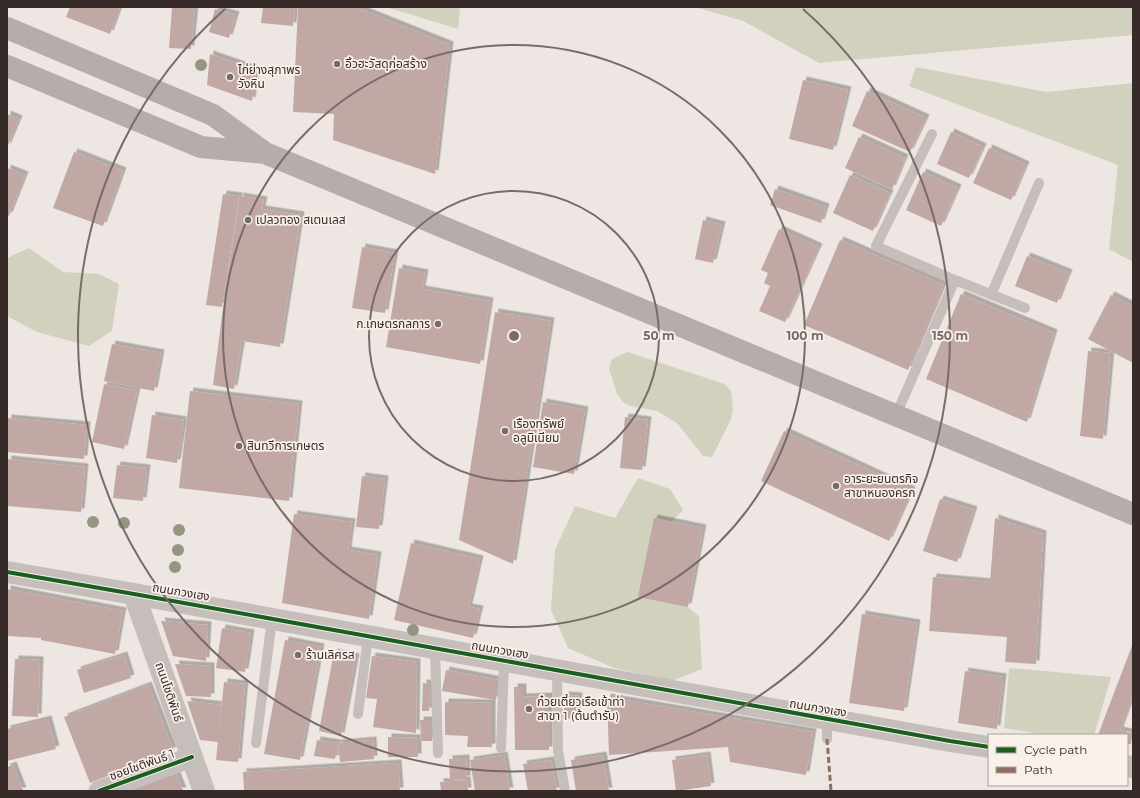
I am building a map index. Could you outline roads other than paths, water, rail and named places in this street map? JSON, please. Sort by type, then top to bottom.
[{"type":"main road","points":[[7,28],[213,114],[265,153],[1133,514]]},
{"type":"main road","points":[[7,66],[201,147],[265,153]]},
{"type":"street","name":"ถนนกวงเฮง","points":[[7,572],[557,671],[827,729],[988,747]]},
{"type":"street","name":"ถนนโชติพันธ์","points":[[134,594],[204,791]]},
{"type":"street","name":"ซอยโชติพันธ์ 1","points":[[99,791],[192,757]]},
{"type":"lane","points":[[932,134],[876,246],[1025,308]]},
{"type":"lane","points":[[991,294],[1039,182]]},
{"type":"lane","points":[[896,415],[955,280]]},
{"type":"lane","points":[[256,743],[272,619]]},
{"type":"lane","points":[[358,714],[368,637]]},
{"type":"lane","points":[[435,649],[438,753]]},
{"type":"lane","points":[[501,748],[504,661]]},
{"type":"lane","points":[[557,671],[558,750],[566,791]]},
{"type":"place","name":"อิ้วฮะวัสดุก่อสร้าง","points":[[337,64]]},
{"type":"place","name":"ไก่ย่างสุภาพร วังหิน","points":[[230,77]]},
{"type":"place","name":"เปลวทอง สเตนเลส","points":[[248,220]]},
{"type":"place","name":"ก.เกษตรกลการ","points":[[438,324]]},
{"type":"place","name":"เรืองทรัพย์ อลูมิเนียม","points":[[505,431]]},
{"type":"place","name":"สินทวีการเกษตร","points":[[239,446]]},
{"type":"place","name":"อาระยะยนตรกิจ สาขาหนองครก","points":[[836,486]]},
{"type":"place","name":"ร้านเลิศรส","points":[[298,655]]},
{"type":"place","name":"ก๋วยเตี๋ยวเรือเข้าท่า สาขา 1 (ต้นตำรับ)","points":[[529,709]]}]
